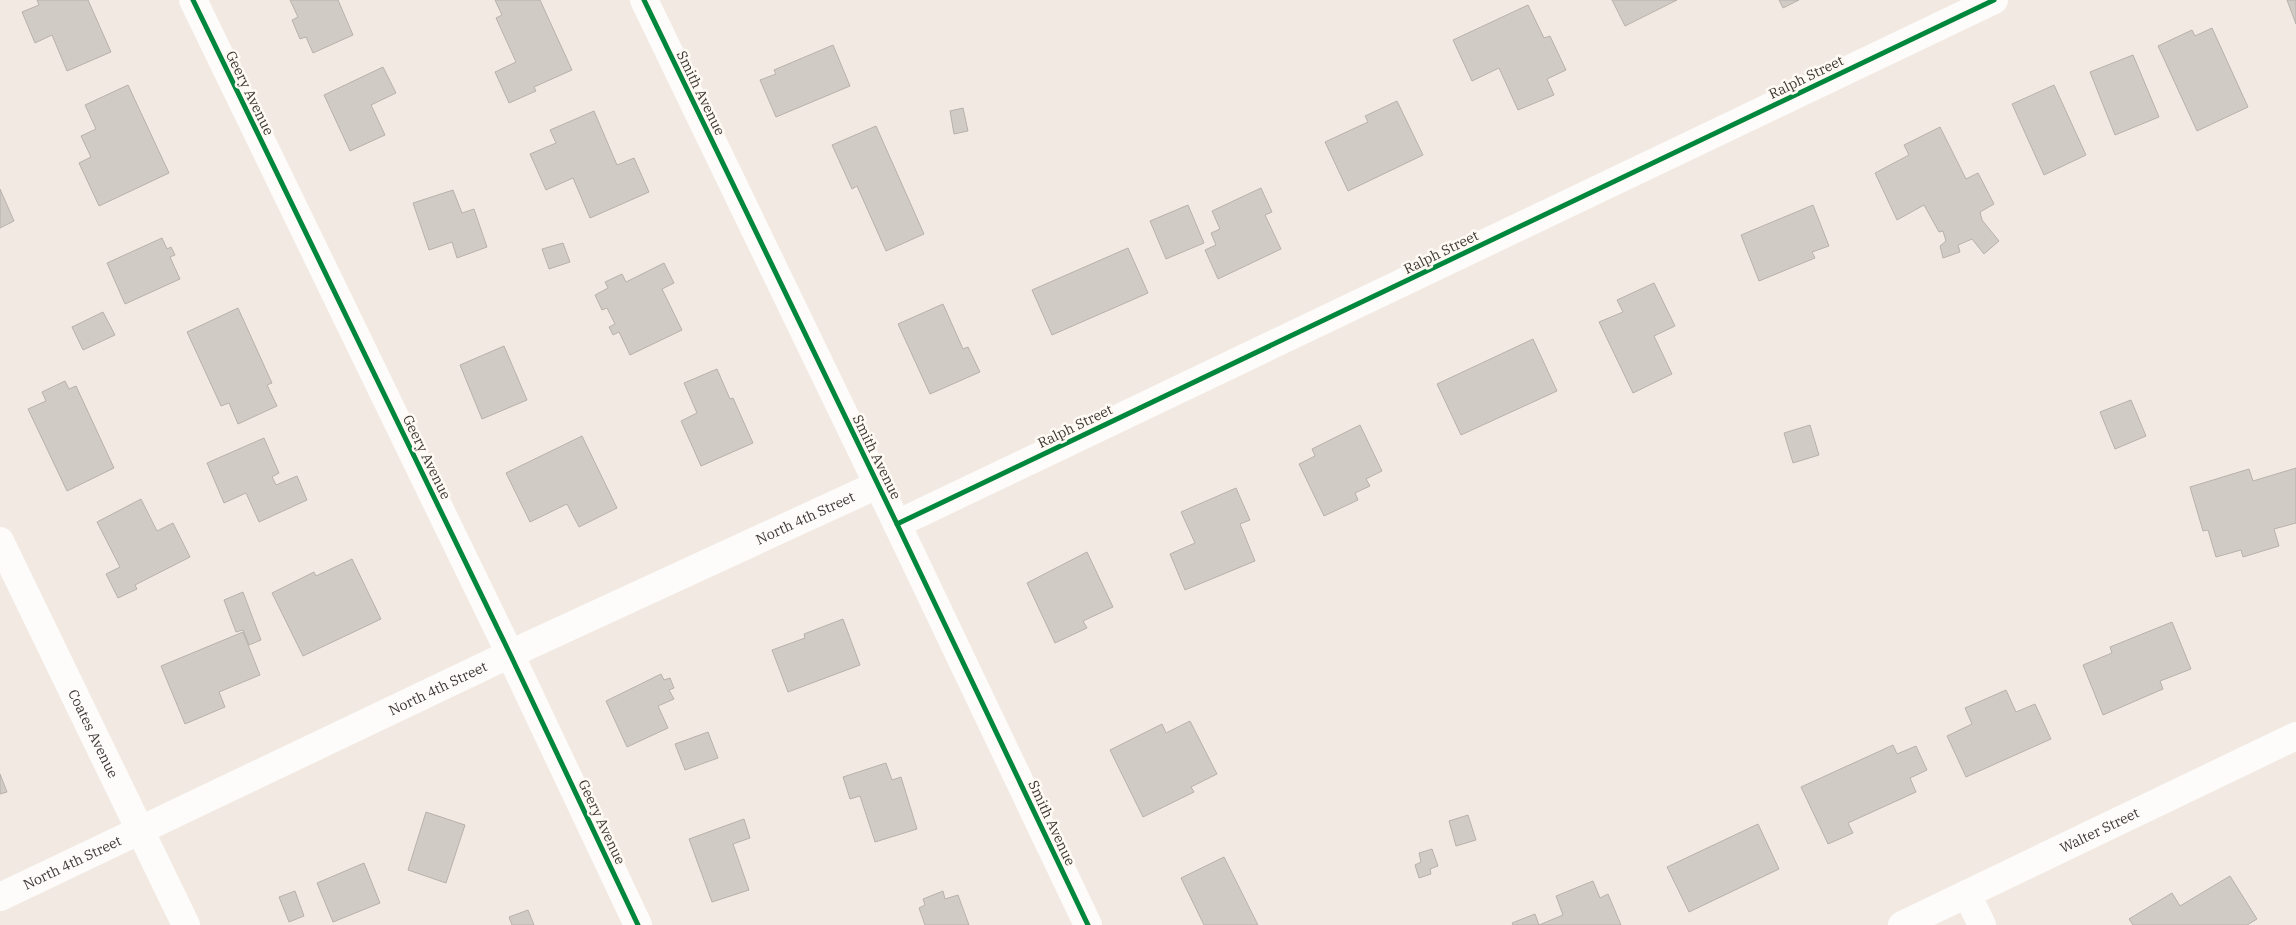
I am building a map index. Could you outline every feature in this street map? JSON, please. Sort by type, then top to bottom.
[{"type":"street","name":"Geery Avenue","points":[[193,0],[510,654],[638,925]]},
{"type":"street","name":"Smith Avenue","points":[[644,0],[1088,925]]},
{"type":"street","name":"Ralph Street","points":[[897,524],[1994,0]]},
{"type":"street","name":"North 4th Street","points":[[0,897],[510,654],[877,485]]},
{"type":"street","name":"Coates Avenue","points":[[0,541],[186,925]]},
{"type":"street","name":"Walter Street","points":[[1902,925],[2296,736]]},
{"type":"street","points":[[1967,894],[1982,925]]},
{"type":"building","points":[[37,0],[88,0],[111,52],[67,71],[52,35],[35,43],[22,12],[39,5]]},
{"type":"building","points":[[290,0],[338,0],[353,35],[313,53],[306,37],[300,39],[292,20],[298,17]]},
{"type":"building","points":[[495,0],[540,0],[572,70],[534,87],[536,91],[509,103],[495,72],[516,62],[496,18],[502,15]]},
{"type":"building","points":[[1612,0],[1677,0],[1625,26]]},
{"type":"building","points":[[1779,0],[1799,0],[1783,8]]},
{"type":"building","points":[[2287,0],[2296,0],[2296,24]]},
{"type":"building","points":[[1528,5],[1544,38],[1550,36],[1566,70],[1547,79],[1554,95],[1518,110],[1499,68],[1472,81],[1453,40]]},
{"type":"building","points":[[2212,28],[2248,107],[2197,131],[2158,46],[2192,30],[2195,36]]},
{"type":"building","points":[[833,45],[850,86],[776,117],[760,80],[776,74],[774,70]]},
{"type":"building","points":[[2133,55],[2159,117],[2115,135],[2090,72]]},
{"type":"building","points":[[383,67],[396,93],[371,105],[385,135],[350,151],[324,95]]},
{"type":"building","points":[[128,85],[169,173],[99,206],[79,163],[91,157],[81,136],[96,129],[85,105]]},
{"type":"building","points":[[2054,85],[2086,155],[2044,175],[2012,104]]},
{"type":"building","points":[[1397,101],[1423,155],[1348,191],[1325,142],[1368,122],[1365,116]]},
{"type":"building","points":[[963,108],[968,131],[954,134],[950,111]]},
{"type":"building","points":[[594,111],[617,165],[634,158],[649,192],[590,218],[573,178],[546,190],[530,154],[556,143],[550,130]]},
{"type":"building","points":[[876,126],[924,234],[886,251],[857,186],[852,189],[832,145]]},
{"type":"building","points":[[1940,127],[1966,179],[1978,173],[1994,204],[1980,212],[1982,220],[1999,241],[1984,254],[1972,239],[1958,245],[1960,252],[1943,258],[1940,246],[1946,241],[1943,231],[1939,232],[1924,205],[1897,220],[1875,173],[1909,155],[1904,145]]},
{"type":"building","points":[[1261,188],[1272,212],[1265,215],[1281,249],[1218,279],[1205,250],[1216,245],[1211,233],[1220,229],[1212,211]]},
{"type":"building","points":[[0,189],[14,221],[0,228]]},
{"type":"building","points":[[453,190],[462,213],[474,209],[487,247],[457,258],[452,242],[429,250],[413,203]]},
{"type":"building","points":[[1188,205],[1204,243],[1166,259],[1150,221]]},
{"type":"building","points":[[1813,205],[1829,246],[1812,252],[1815,258],[1759,281],[1741,235]]},
{"type":"building","points":[[162,238],[167,249],[171,247],[175,255],[170,257],[180,279],[125,304],[107,263]]},
{"type":"building","points":[[563,243],[570,262],[549,269],[542,249]]},
{"type":"building","points":[[1128,248],[1148,293],[1052,335],[1032,290]]},
{"type":"building","points":[[664,263],[674,283],[662,289],[682,330],[630,355],[619,332],[613,335],[609,327],[615,324],[607,308],[602,310],[595,295],[608,288],[605,282],[622,274],[626,282]]},
{"type":"building","points":[[1654,283],[1675,326],[1654,336],[1672,374],[1633,393],[1599,322],[1623,312],[1617,300]]},
{"type":"building","points":[[943,304],[963,349],[968,347],[980,372],[930,394],[898,324]]},
{"type":"building","points":[[238,308],[272,383],[267,385],[277,406],[238,424],[229,403],[221,406],[187,332]]},
{"type":"building","points":[[103,312],[115,335],[83,350],[72,327]]},
{"type":"building","points":[[1533,339],[1557,391],[1461,435],[1437,384]]},
{"type":"building","points":[[504,346],[527,400],[482,419],[460,365]]},
{"type":"building","points":[[717,369],[730,399],[733,398],[753,443],[701,466],[681,421],[697,413],[684,383]]},
{"type":"building","points":[[65,381],[69,389],[76,386],[114,468],[67,491],[28,409],[46,401],[42,392]]},
{"type":"building","points":[[2131,400],[2146,436],[2115,449],[2100,412]]},
{"type":"building","points":[[1360,425],[1382,471],[1366,479],[1370,486],[1355,493],[1358,500],[1324,516],[1299,464],[1315,456],[1312,449]]},
{"type":"building","points":[[1810,425],[1819,455],[1793,463],[1784,433]]},
{"type":"building","points":[[582,436],[617,508],[579,527],[567,504],[530,522],[506,473]]},
{"type":"building","points":[[264,438],[279,473],[272,477],[276,485],[297,476],[307,500],[259,522],[246,493],[224,503],[207,463]]},
{"type":"building","points":[[2296,468],[2296,523],[2274,529],[2279,546],[2243,557],[2241,550],[2216,557],[2208,530],[2203,531],[2190,487],[2249,469],[2253,481]]},
{"type":"building","points":[[1236,488],[1250,520],[1240,524],[1255,561],[1185,590],[1170,554],[1195,543],[1181,512]]},
{"type":"building","points":[[141,499],[157,531],[173,523],[190,557],[135,585],[137,589],[118,598],[106,574],[120,567],[97,522]]},
{"type":"building","points":[[1087,552],[1113,607],[1083,621],[1087,628],[1055,643],[1027,583]]},
{"type":"building","points":[[352,559],[381,619],[303,656],[272,593],[314,572],[316,576]]},
{"type":"building","points":[[243,592],[261,640],[249,645],[243,630],[236,632],[224,600]]},
{"type":"building","points":[[843,619],[860,665],[788,692],[772,650],[805,638],[804,634]]},
{"type":"building","points":[[2172,622],[2191,669],[2160,681],[2163,689],[2103,715],[2083,665],[2112,653],[2110,647]]},
{"type":"building","points":[[243,632],[260,675],[219,692],[225,707],[185,724],[161,666]]},
{"type":"building","points":[[661,674],[664,680],[670,678],[674,688],[669,690],[674,699],[658,706],[668,728],[627,747],[606,701]]},
{"type":"building","points":[[2006,690],[2016,712],[2035,704],[2051,739],[1966,777],[1947,736],[1972,724],[1965,708]]},
{"type":"building","points":[[1190,721],[1217,774],[1191,787],[1194,792],[1143,817],[1110,750],[1162,724],[1166,733]]},
{"type":"building","points":[[708,732],[718,758],[685,770],[675,744]]},
{"type":"building","points":[[1893,745],[1897,754],[1916,746],[1927,770],[1910,778],[1916,792],[1848,823],[1853,833],[1828,844],[1801,787]]},
{"type":"building","points":[[886,763],[892,780],[901,777],[917,829],[875,842],[860,796],[850,799],[843,777]]},
{"type":"building","points":[[0,774],[7,792],[0,794]]},
{"type":"building","points":[[426,812],[465,825],[446,883],[408,870]]},
{"type":"building","points":[[1468,815],[1476,840],[1456,846],[1449,821]]},
{"type":"building","points":[[744,819],[750,838],[733,844],[749,890],[712,902],[689,839]]},
{"type":"building","points":[[1758,824],[1779,869],[1689,912],[1667,867]]},
{"type":"building","points":[[1432,849],[1438,866],[1430,869],[1431,874],[1419,878],[1415,865],[1421,862],[1419,853]]},
{"type":"building","points":[[1224,857],[1258,925],[1204,925],[1181,878]]},
{"type":"building","points":[[364,863],[380,903],[333,922],[317,883]]},
{"type":"building","points":[[2230,876],[2257,919],[2247,925],[2133,925],[2129,919],[2172,893],[2180,906]]},
{"type":"building","points":[[1593,881],[1600,898],[1608,894],[1621,925],[1539,925],[1563,915],[1556,896]]},
{"type":"building","points":[[295,891],[304,916],[289,922],[279,897]]},
{"type":"building","points":[[943,891],[945,899],[958,895],[969,925],[925,925],[919,908],[925,905],[923,899]]},
{"type":"building","points":[[528,910],[534,925],[512,925],[509,917]]},
{"type":"building","points":[[1535,914],[1539,925],[1513,925],[1512,923]]},
{"type":"cycle path","points":[[193,0],[510,654],[638,925]]},
{"type":"cycle path","points":[[644,0],[1088,925]]},
{"type":"cycle path","points":[[897,524],[1994,0]]}]
